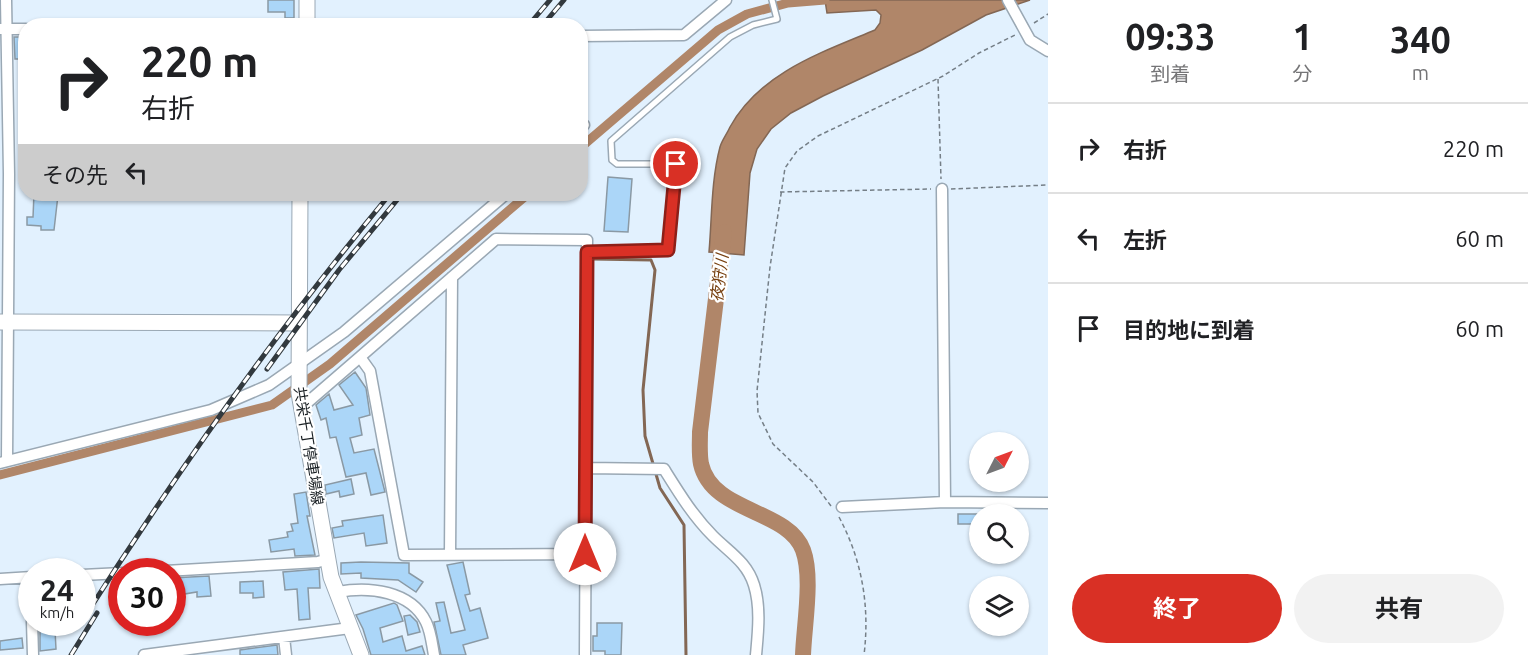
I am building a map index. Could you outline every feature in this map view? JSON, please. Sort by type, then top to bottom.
[{"type":"main road","points":[[307,0],[307,18]]},
{"type":"main road","name":"共栄千丁停車場線","points":[[300,201],[298,367],[300,400],[328,559],[361,655]]},
{"type":"main road","points":[[4,322],[298,323]]},
{"type":"street","points":[[6,0],[3,29],[9,174],[4,322],[4,462],[211,410],[269,385],[298,367],[406,281],[498,201]]},
{"type":"street","points":[[588,36],[684,35],[726,0]]},
{"type":"street","points":[[1008,0],[1022,30],[1030,40],[1048,51]]},
{"type":"street","points":[[942,189],[945,502]]},
{"type":"street","points":[[300,400],[360,357],[496,239],[587,240],[585,655]]},
{"type":"street","points":[[450,555],[452,277]]},
{"type":"street","points":[[360,357],[370,371],[404,555],[585,554]]},
{"type":"street","points":[[586,468],[664,469],[687,506],[713,536],[741,560],[754,586],[759,622],[756,655]]},
{"type":"street","points":[[843,507],[945,502],[1048,503]]},
{"type":"street","points":[[186,570],[318,562],[328,559]]},
{"type":"street","points":[[0,579],[18,578]]},
{"type":"street","points":[[338,592],[375,591],[406,600],[420,611],[427,624],[434,655]]},
{"type":"street","points":[[144,655],[350,628]]},
{"type":"street","points":[[32,636],[33,655]]},
{"type":"street","points":[[284,637],[286,655]]},
{"type":"lane","points":[[587,252],[668,250],[676,164],[617,164],[612,160],[611,141],[730,37],[753,25],[777,19],[772,0]]},
{"type":"path","points":[[864,655],[863,578],[852,542],[835,510],[813,482],[773,444],[759,412],[757,391],[779,192],[785,168],[797,151],[818,136],[938,78],[1048,14]]},
{"type":"path","points":[[938,78],[942,189]]},
{"type":"path","points":[[779,192],[1048,185]]},
{"type":"shaded area","points":[[825,0],[1030,0],[986,15],[922,50],[791,113],[771,129],[757,149],[750,173],[744,255],[709,252],[713,186],[720,147],[743,108],[758,92],[793,67],[875,30],[880,23],[881,15],[876,10],[827,13]]},
{"type":"building","points":[[268,0],[294,0],[294,18],[285,18],[285,12],[268,12]]},
{"type":"building","points":[[14,37],[18,37],[18,59],[15,59]]},
{"type":"building","points":[[608,177],[632,179],[628,232],[604,231]]},
{"type":"building","points":[[34,201],[57,201],[54,230],[41,230],[41,226],[27,225],[27,217],[33,217]]},
{"type":"building","points":[[355,372],[366,388],[370,415],[359,418],[362,435],[350,438],[354,453],[374,449],[385,492],[371,495],[366,473],[346,477],[336,437],[330,438],[326,418],[321,420],[316,405],[329,394],[334,410],[353,405],[339,385]]},
{"type":"building","points":[[351,479],[354,494],[340,497],[339,491],[326,494],[325,485]]},
{"type":"building","points":[[306,492],[310,516],[307,516],[315,555],[295,556],[294,549],[271,552],[269,540],[288,537],[287,532],[293,531],[291,524],[298,523],[294,494]]},
{"type":"building","points":[[958,514],[969,514],[969,524],[958,524]]},
{"type":"building","points":[[383,515],[387,543],[366,546],[364,533],[334,538],[332,528],[343,526],[342,521]]},
{"type":"building","points":[[463,562],[470,594],[465,595],[470,611],[480,608],[488,638],[463,645],[466,655],[441,655],[434,622],[440,621],[436,603],[444,602],[451,633],[465,630],[447,565]]},
{"type":"building","points":[[341,563],[409,563],[409,573],[423,582],[416,592],[398,580],[361,578],[361,573],[341,574]]},
{"type":"building","points":[[319,569],[320,588],[308,588],[310,619],[299,620],[297,589],[285,590],[283,572]]},
{"type":"building","points":[[209,576],[211,596],[197,597],[197,592],[186,594],[186,577]]},
{"type":"building","points":[[263,581],[264,597],[253,598],[253,593],[240,593],[240,582]]},
{"type":"building","points":[[394,603],[403,621],[380,628],[383,642],[402,636],[406,651],[422,646],[425,655],[371,655],[356,615]]},
{"type":"building","points":[[410,615],[417,622],[420,632],[408,635],[404,616]]},
{"type":"building","points":[[597,623],[622,623],[621,655],[605,655],[605,651],[593,651],[593,636],[597,636]]},
{"type":"building","points":[[40,636],[55,636],[56,649],[40,651]]},
{"type":"building","points":[[22,638],[23,648],[0,650],[0,641]]},
{"type":"building","points":[[277,645],[278,655],[240,655],[240,650]]},
{"type":"waterway","points":[[588,141],[718,30],[747,14],[788,3],[825,0]]},
{"type":"waterway","points":[[0,475],[272,405],[330,364],[520,201]]},
{"type":"waterway","name":"夜狩川","points":[[724,232],[700,432],[701,464],[708,480],[719,492],[782,526],[795,537],[803,550],[808,587],[803,655]]},
{"type":"waterway","points":[[592,259],[651,260],[655,270],[643,390],[645,436],[660,488],[684,525],[686,655]]},
{"type":"railway","points":[[535,18],[550,0]]},
{"type":"railway","points":[[549,18],[564,0]]},
{"type":"railway","points":[[96,600],[191,456],[268,349],[384,201]]},
{"type":"railway","points":[[267,369],[339,270],[396,201]]},
{"type":"railway","points":[[71,655],[97,613]]},
{"type":"route","points":[[585,554],[587,252],[668,250],[676,164]]}]
